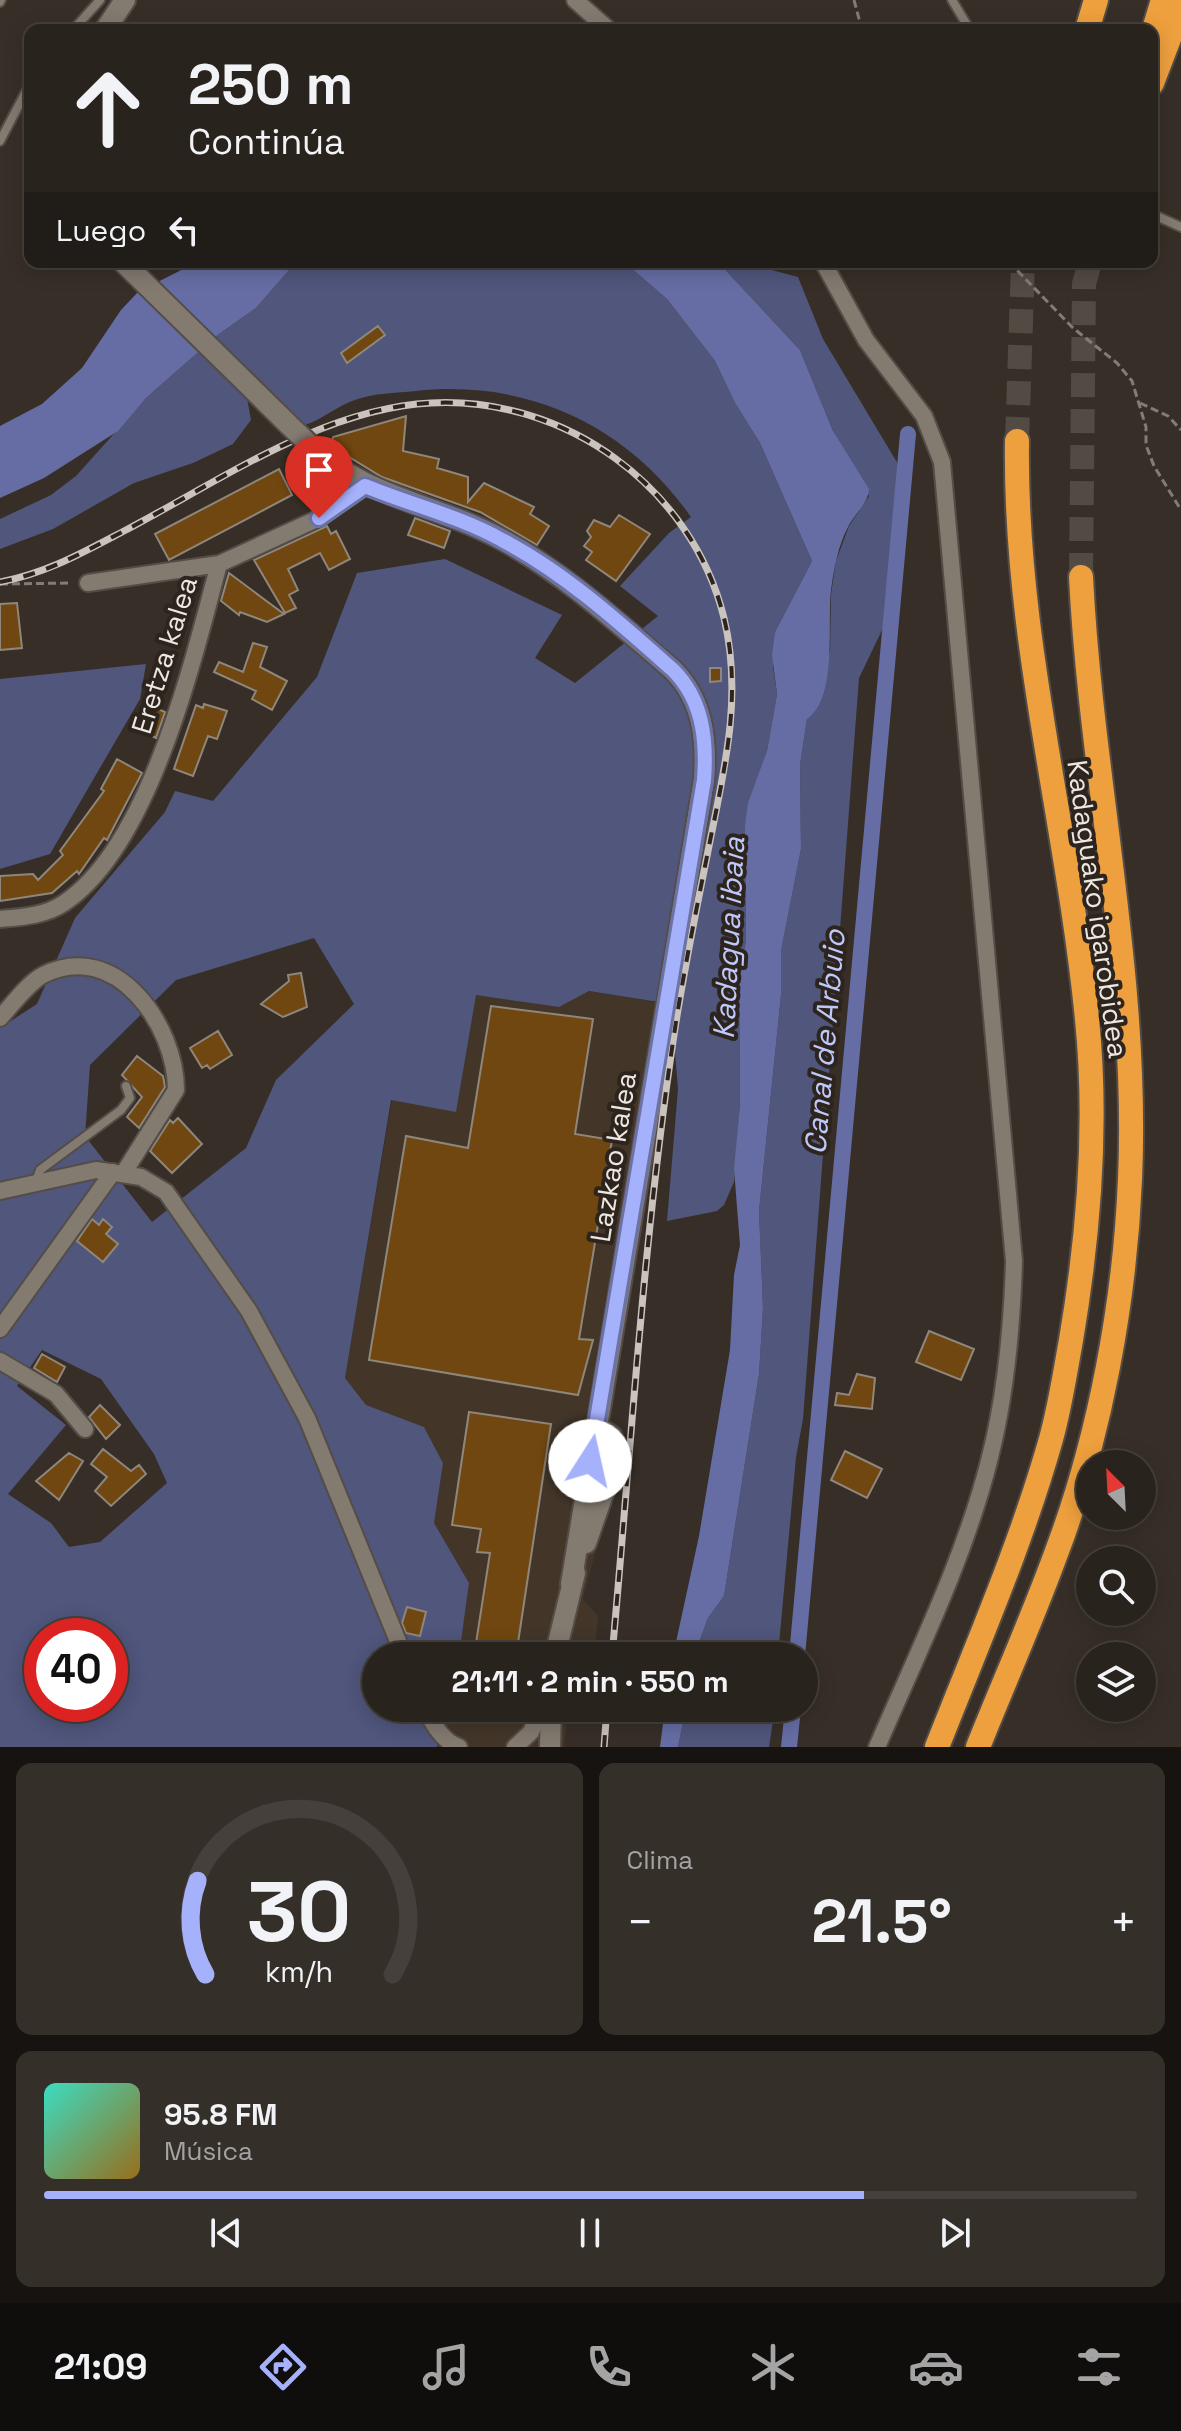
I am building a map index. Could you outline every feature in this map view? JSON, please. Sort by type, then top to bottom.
[{"type":"highway","points":[[1079,0],[1079,24]]},
{"type":"highway","points":[[1089,24],[1096,0]]},
{"type":"highway","points":[[1156,24],[1163,0]]},
{"type":"highway","points":[[1158,67],[1181,7]]},
{"type":"highway","name":"Kadaguako igarobidea","points":[[937,1747],[1012,1561],[1052,1436],[1081,1285],[1092,1131],[1087,1021],[1025,615],[1017,441]]},
{"type":"highway","name":"Kadaguako igarobidea","points":[[978,1747],[1058,1549],[1088,1446],[1120,1289],[1130,1179],[1127,1014],[1081,577]]},
{"type":"street","points":[[109,24],[125,0]]},
{"type":"street","points":[[575,0],[602,24]]},
{"type":"street","name":"Lazkao kalea","points":[[130,268],[332,466],[365,486],[439,512],[504,541],[585,597],[683,680],[700,717],[706,755],[571,1584]]},
{"type":"street","points":[[826,268],[873,351],[924,416],[942,462],[1014,1261],[1005,1378],[989,1462],[973,1514],[939,1602],[877,1747]]},
{"type":"street","points":[[88,583],[219,564],[319,518],[365,486]]},
{"type":"street","name":"Eretza kalea","points":[[0,919],[34,916],[64,904],[96,875],[131,822],[181,709],[219,564]]},
{"type":"street","points":[[0,1018],[42,975],[67,968],[97,969],[118,974],[148,1006],[171,1057],[176,1090],[118,1173],[0,1329]]},
{"type":"street","points":[[0,1191],[35,1185],[72,1173],[118,1173],[141,1177],[166,1192],[249,1311],[307,1418],[398,1642]]},
{"type":"street","points":[[0,1361],[56,1394],[85,1429]]},
{"type":"street","points":[[558,1642],[571,1584],[617,1454],[612,1436],[596,1426]]},
{"type":"street","points":[[432,1722],[452,1745],[459,1747]]},
{"type":"street","points":[[515,1747],[531,1732],[535,1722]]},
{"type":"street","points":[[546,1743],[549,1722]]},
{"type":"lane","points":[[78,24],[100,0]]},
{"type":"lane","points":[[952,0],[966,24]]},
{"type":"lane","points":[[0,141],[24,95]]},
{"type":"lane","points":[[1158,217],[1181,227]]},
{"type":"lane","points":[[35,1185],[40,1170],[52,1159],[121,1110],[130,1098],[126,1086]]},
{"type":"path","points":[[854,0],[860,24]]},
{"type":"path","points":[[1015,268],[1073,328],[1117,363],[1132,381],[1140,403],[1150,455],[1181,510]]},
{"type":"path","points":[[1140,403],[1168,416],[1181,430]]},
{"type":"path","points":[[0,584],[88,583]]},
{"type":"shaded area","points":[[185,268],[291,268],[256,308],[219,334],[146,398],[118,431],[44,478],[0,498],[0,426],[42,404],[82,368],[121,310],[138,292]]},
{"type":"shaded area","points":[[291,268],[631,268],[667,299],[715,361],[735,403],[760,443],[812,561],[775,632],[773,667],[777,694],[767,751],[745,825],[746,942],[739,968],[740,1104],[734,1182],[724,1205],[717,1211],[667,1221],[678,1089],[671,1004],[589,991],[559,1007],[476,995],[456,1112],[391,1100],[345,1378],[366,1405],[424,1427],[443,1463],[434,1523],[469,1583],[461,1642],[362,1642],[362,1722],[446,1722],[437,1747],[0,1747],[0,1028],[37,1004],[75,918],[165,812],[175,791],[213,801],[317,677],[357,573],[445,559],[562,615],[535,658],[575,683],[658,616],[620,586],[669,533],[691,517],[637,457],[571,415],[535,401],[457,389],[385,394],[348,403],[305,425],[257,377],[237,390],[247,398],[251,420],[233,444],[193,463],[134,483],[53,529],[0,549],[0,519],[51,495],[76,476],[146,398],[219,334],[256,308]],"holes":[[[314,938],[354,1004],[276,1080],[246,1148],[152,1222],[85,1136],[90,1065],[176,980]],[[42,1350],[101,1379],[154,1454],[167,1483],[100,1542],[69,1547],[51,1523],[8,1494],[66,1425],[17,1386]]]},
{"type":"shaded area","points":[[631,268],[724,268],[800,350],[833,431],[869,489],[864,504],[845,533],[837,557],[831,590],[827,678],[817,709],[807,719],[800,765],[801,849],[781,951],[781,995],[759,1211],[763,1308],[759,1374],[724,1596],[708,1618],[699,1642],[676,1642],[699,1536],[730,1350],[734,1275],[740,1245],[734,1169],[740,1104],[739,968],[746,942],[745,825],[748,803],[767,751],[777,694],[772,655],[775,632],[812,561],[760,443],[735,403],[715,361],[667,299]]},
{"type":"shaded area","points":[[724,268],[764,268],[798,277],[823,339],[898,464],[884,626],[859,678],[803,1419],[796,1457],[779,1642],[699,1642],[708,1618],[724,1596],[759,1374],[763,1308],[759,1211],[781,995],[781,951],[801,849],[800,765],[807,719],[830,651],[831,594],[836,561],[849,526],[869,496],[833,431],[800,350]]},
{"type":"shaded area","points":[[146,664],[140,699],[50,854],[0,869],[0,679]]},
{"type":"shaded area","points":[[589,991],[672,1005],[605,1426],[620,1460],[583,1599],[598,1616],[595,1642],[461,1642],[469,1583],[434,1523],[443,1463],[424,1427],[366,1405],[345,1378],[392,1100],[456,1111],[475,995],[559,1007]]},
{"type":"shaded area","points":[[446,1722],[567,1722],[564,1747],[437,1747]]},
{"type":"shaded area","points":[[663,1722],[683,1722],[678,1747],[660,1747]]},
{"type":"shaded area","points":[[683,1722],[773,1722],[769,1747],[678,1747]]},
{"type":"building","points":[[378,326],[385,335],[347,363],[341,353]]},
{"type":"building","points":[[406,416],[403,451],[439,459],[437,468],[468,477],[468,502],[484,483],[534,507],[530,514],[549,526],[537,545],[480,512],[382,477],[331,446],[333,437]]},
{"type":"building","points":[[279,469],[292,495],[169,560],[155,534]]},
{"type":"building","points":[[619,515],[650,534],[616,581],[586,560],[592,552],[584,546],[591,537],[587,531],[594,520],[610,527]]},
{"type":"building","points":[[415,518],[450,531],[444,548],[408,535]]},
{"type":"building","points":[[327,526],[331,534],[336,531],[350,559],[329,570],[320,553],[288,569],[298,590],[289,595],[296,608],[285,613],[254,560]]},
{"type":"building","points":[[229,573],[284,614],[267,622],[240,612],[239,615],[221,601]]},
{"type":"building","points":[[17,603],[22,648],[0,650],[0,604]]},
{"type":"building","points":[[253,643],[267,647],[260,667],[287,681],[272,710],[252,699],[256,691],[214,672],[219,662],[243,672]]},
{"type":"building","points":[[710,668],[721,668],[721,681],[710,682]]},
{"type":"building","points":[[204,704],[227,711],[217,739],[208,736],[193,776],[174,769],[196,705],[203,708]]},
{"type":"building","points":[[151,706],[165,712],[156,738],[140,730]]},
{"type":"building","points":[[117,759],[142,773],[107,840],[104,838],[79,874],[77,871],[52,893],[0,901],[0,876],[33,874],[38,880],[63,855],[60,851],[104,791],[101,789]]},
{"type":"building","points":[[301,973],[307,1007],[283,1017],[261,1004],[289,981],[288,975]]},
{"type":"building","points":[[491,1006],[593,1019],[575,1134],[612,1140],[579,1339],[593,1340],[578,1395],[369,1360],[406,1136],[468,1148]]},
{"type":"building","points":[[218,1031],[232,1055],[210,1069],[207,1065],[202,1068],[190,1048]]},
{"type":"building","points":[[137,1056],[163,1076],[165,1087],[139,1128],[127,1117],[142,1097],[122,1075]]},
{"type":"building","points":[[178,1118],[202,1144],[172,1173],[150,1151],[170,1120],[173,1123]]},
{"type":"building","points":[[92,1219],[99,1225],[103,1219],[112,1227],[106,1234],[118,1244],[103,1262],[77,1241]]},
{"type":"building","points":[[929,1331],[974,1349],[961,1380],[916,1362]]},
{"type":"building","points":[[42,1354],[65,1367],[57,1382],[34,1368]]},
{"type":"building","points":[[857,1374],[875,1378],[872,1409],[835,1405],[837,1393],[849,1395]]},
{"type":"building","points":[[100,1405],[120,1425],[106,1439],[89,1417]]},
{"type":"building","points":[[469,1412],[551,1424],[518,1642],[476,1642],[490,1553],[477,1552],[481,1529],[452,1525]]},
{"type":"building","points":[[103,1449],[131,1471],[139,1465],[146,1474],[111,1506],[95,1491],[107,1477],[91,1464]]},
{"type":"building","points":[[845,1451],[882,1469],[867,1498],[831,1480]]},
{"type":"building","points":[[69,1453],[83,1461],[59,1500],[36,1481]]},
{"type":"building","points":[[407,1607],[426,1612],[420,1636],[406,1633],[402,1623]]},
{"type":"waterway","name":"Canal de Arbuio","points":[[798,1642],[908,434]]},
{"type":"waterway","name":"Canal de Arbuio","points":[[789,1747],[792,1722]]},
{"type":"tunnel","points":[[1017,441],[1023,268]]},
{"type":"tunnel","points":[[1081,577],[1084,284],[1088,268]]},
{"type":"railway","points":[[0,582],[33,574],[79,554],[272,450],[311,433],[351,418],[391,408],[431,403],[481,405],[529,415],[574,433],[616,459],[653,491],[684,528],[708,571],[724,618],[732,673],[732,700],[722,782],[682,985],[663,1112],[646,1267],[613,1642]]},
{"type":"railway","points":[[604,1747],[606,1722]]},
{"type":"route","points":[[319,518],[365,486],[439,512],[504,541],[559,576],[673,670],[683,680],[700,717],[705,737],[704,780],[590,1461]]},
{"type":"water label","name":"Kadagua ibaia","points":[[729,938]]}]
